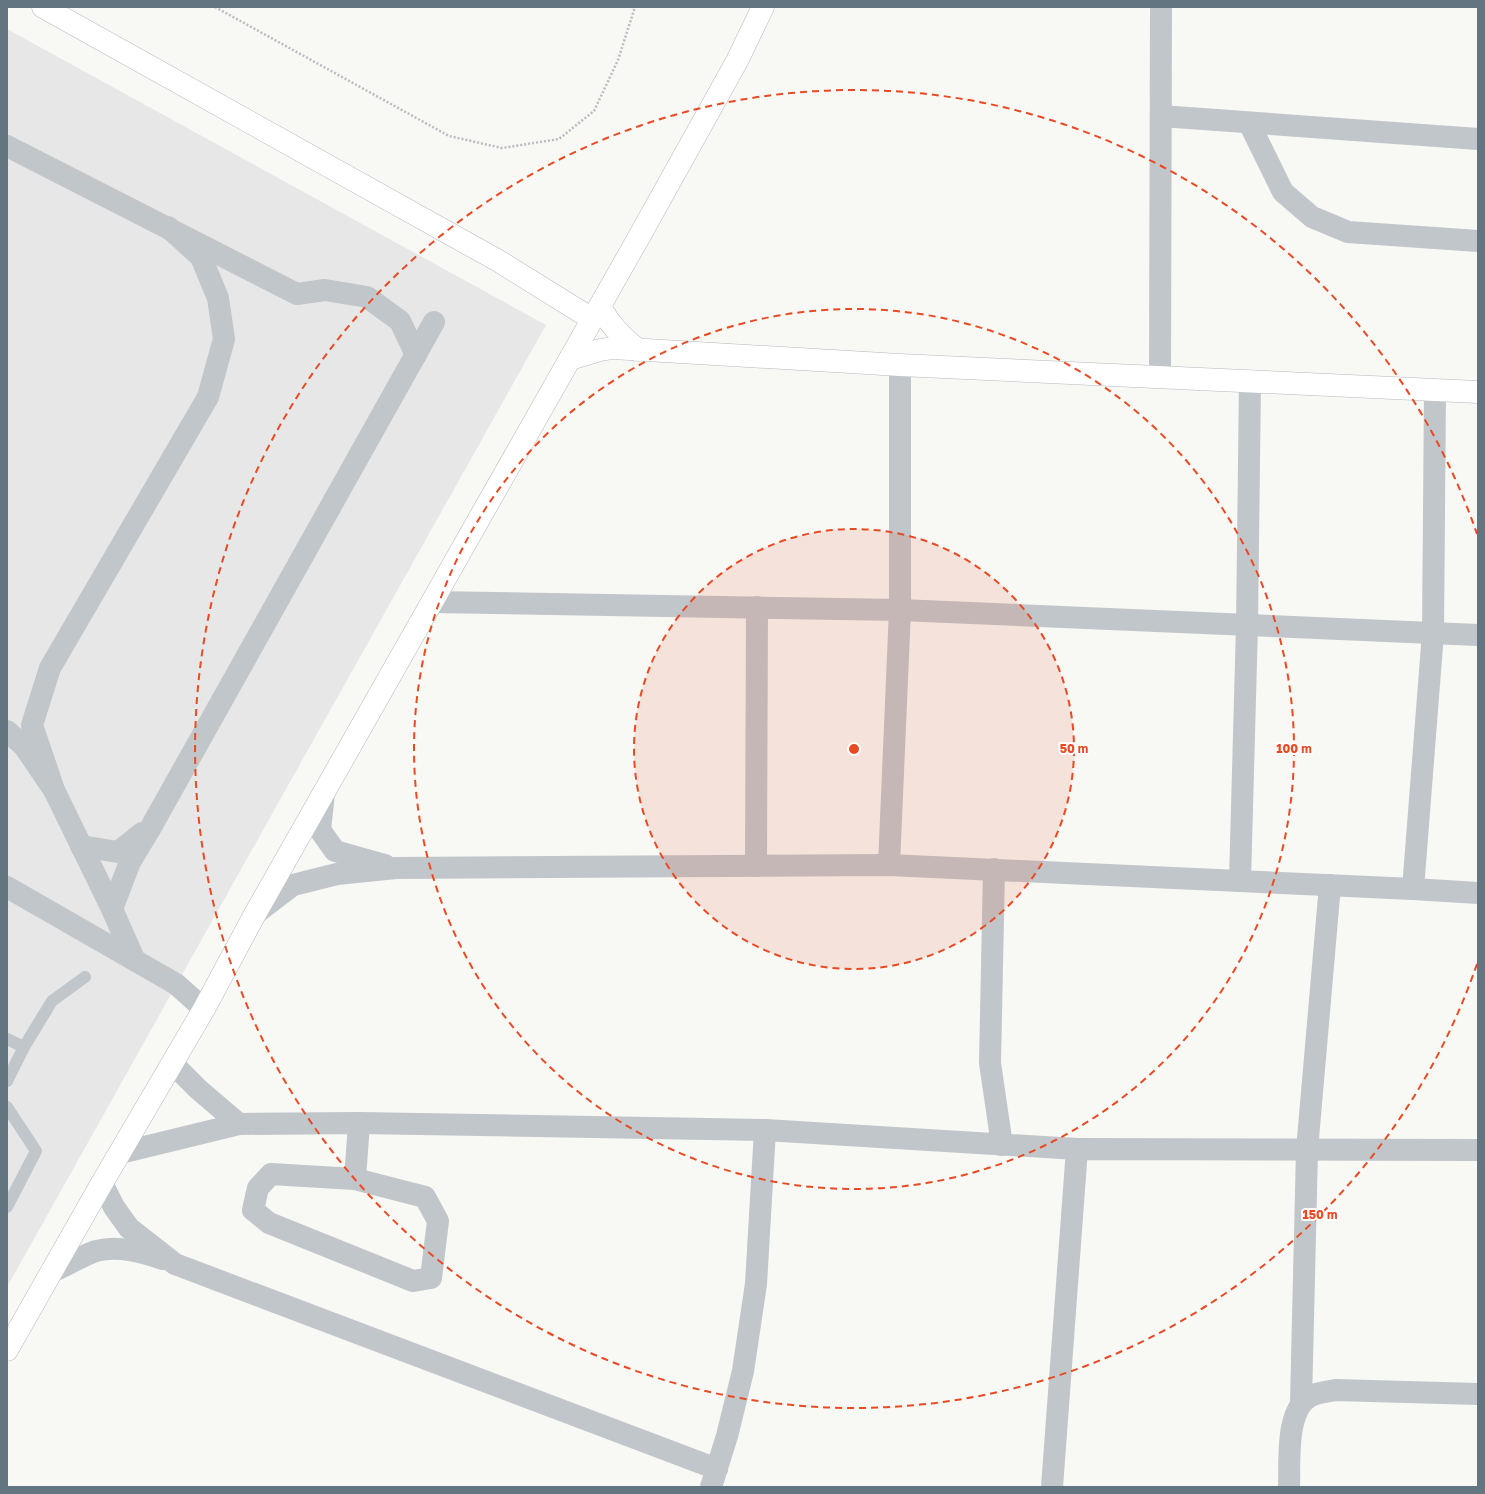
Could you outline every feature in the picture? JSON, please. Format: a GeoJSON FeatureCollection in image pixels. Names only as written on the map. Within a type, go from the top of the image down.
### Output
{"type":"FeatureCollection","features":[{"type":"Feature","properties":{"kind":"street"},"geometry":{"type":"LineString","coordinates":[[43,7],[497,260],[596,313],[638,350]]}},
{"type":"Feature","properties":{"kind":"street"},"geometry":{"type":"LineString","coordinates":[[7,1350],[102,1183],[173,1064],[255,914],[596,313],[737,61],[763,7]]}},
{"type":"Feature","properties":{"kind":"street"},"geometry":{"type":"LineString","coordinates":[[1160,377],[1161,7]]}},
{"type":"Feature","properties":{"kind":"street"},"geometry":{"type":"LineString","coordinates":[[1161,116],[1478,139]]}},
{"type":"Feature","properties":{"kind":"street"},"geometry":{"type":"LineString","coordinates":[[1249,123],[1283,192],[1312,217],[1348,232],[1478,241]]}},
{"type":"Feature","properties":{"kind":"street"},"geometry":{"type":"LineString","coordinates":[[7,146],[297,294],[325,290],[366,298],[400,321],[416,355]]}},
{"type":"Feature","properties":{"kind":"street"},"geometry":{"type":"LineString","coordinates":[[134,960],[112,909],[54,790],[32,725],[50,668],[208,396],[224,339],[218,298],[201,257],[168,227]]}},
{"type":"Feature","properties":{"kind":"street"},"geometry":{"type":"LineString","coordinates":[[91,935],[104,928],[130,862],[434,322]]}},
{"type":"Feature","properties":{"kind":"street"},"geometry":{"type":"LineString","coordinates":[[570,359],[600,350],[613,348],[900,365],[1478,392]]}},
{"type":"Feature","properties":{"kind":"street"},"geometry":{"type":"LineString","coordinates":[[889,865],[900,610],[900,365]]}},
{"type":"Feature","properties":{"kind":"street"},"geometry":{"type":"LineString","coordinates":[[1240,881],[1247,625],[1250,381]]}},
{"type":"Feature","properties":{"kind":"street"},"geometry":{"type":"LineString","coordinates":[[1413,889],[1433,633],[1435,390]]}},
{"type":"Feature","properties":{"kind":"street"},"geometry":{"type":"LineString","coordinates":[[432,602],[900,610],[1478,635]]}},
{"type":"Feature","properties":{"kind":"street"},"geometry":{"type":"LineString","coordinates":[[756,866],[757,608]]}},
{"type":"Feature","properties":{"kind":"street"},"geometry":{"type":"LineString","coordinates":[[7,731],[24,746],[54,790]]}},
{"type":"Feature","properties":{"kind":"street"},"geometry":{"type":"LineString","coordinates":[[324,793],[320,830],[335,850],[396,868]]}},
{"type":"Feature","properties":{"kind":"street"},"geometry":{"type":"LineString","coordinates":[[81,846],[118,852],[151,827]]}},
{"type":"Feature","properties":{"kind":"street"},"geometry":{"type":"LineString","coordinates":[[255,914],[293,885],[337,874],[396,868],[889,865],[1478,893]]}},
{"type":"Feature","properties":{"kind":"street"},"geometry":{"type":"LineString","coordinates":[[994,869],[990,1063],[1002,1145]]}},
{"type":"Feature","properties":{"kind":"street"},"geometry":{"type":"LineString","coordinates":[[1289,1487],[1291,1435],[1295,1415],[1301,1403],[1307,1150],[1330,885]]}},
{"type":"Feature","properties":{"kind":"street"},"geometry":{"type":"LineString","coordinates":[[7,887],[176,984],[204,1009]]}},
{"type":"Feature","properties":{"kind":"street"},"geometry":{"type":"LineString","coordinates":[[173,1064],[198,1089],[239,1124]]}},
{"type":"Feature","properties":{"kind":"street"},"geometry":{"type":"LineString","coordinates":[[120,1153],[239,1124],[359,1123],[765,1130],[1077,1149],[1478,1150]]}},
{"type":"Feature","properties":{"kind":"street"},"geometry":{"type":"LineString","coordinates":[[355,1179],[359,1123]]}},
{"type":"Feature","properties":{"kind":"street"},"geometry":{"type":"LineString","coordinates":[[51,1272],[96,1251],[117,1248],[146,1254],[175,1264],[714,1478],[727,1436],[743,1371],[755,1291],[765,1130]]}},
{"type":"Feature","properties":{"kind":"street"},"geometry":{"type":"LineString","coordinates":[[1052,1487],[1077,1149]]}},
{"type":"Feature","properties":{"kind":"street"},"geometry":{"type":"LineString","coordinates":[[271,1174],[355,1179],[425,1197],[438,1221],[431,1278],[412,1281],[269,1223],[253,1210],[258,1188],[271,1174]]}},
{"type":"Feature","properties":{"kind":"street"},"geometry":{"type":"LineString","coordinates":[[102,1183],[114,1208],[129,1228],[175,1264]]}},
{"type":"Feature","properties":{"kind":"street"},"geometry":{"type":"LineString","coordinates":[[1301,1403],[1312,1395],[1335,1390],[1478,1394]]}},
{"type":"Feature","properties":{"kind":"lane"},"geometry":{"type":"LineString","coordinates":[[7,1081],[24,1046],[52,1001],[85,977]]}},
{"type":"Feature","properties":{"kind":"lane"},"geometry":{"type":"LineString","coordinates":[[7,1039],[24,1046]]}},
{"type":"Feature","properties":{"kind":"lane"},"geometry":{"type":"LineString","coordinates":[[7,1107],[36,1151],[7,1207]]}},
{"type":"Feature","properties":{"kind":"path"},"geometry":{"type":"LineString","coordinates":[[215,7],[449,136],[502,148],[559,139],[594,111],[618,60],[635,7]]}},
{"type":"Feature","properties":{"kind":"shaded area"},"geometry":{"type":"Polygon","coordinates":[[[7,29],[546,325],[7,1287],[7,29]]]}}]}
